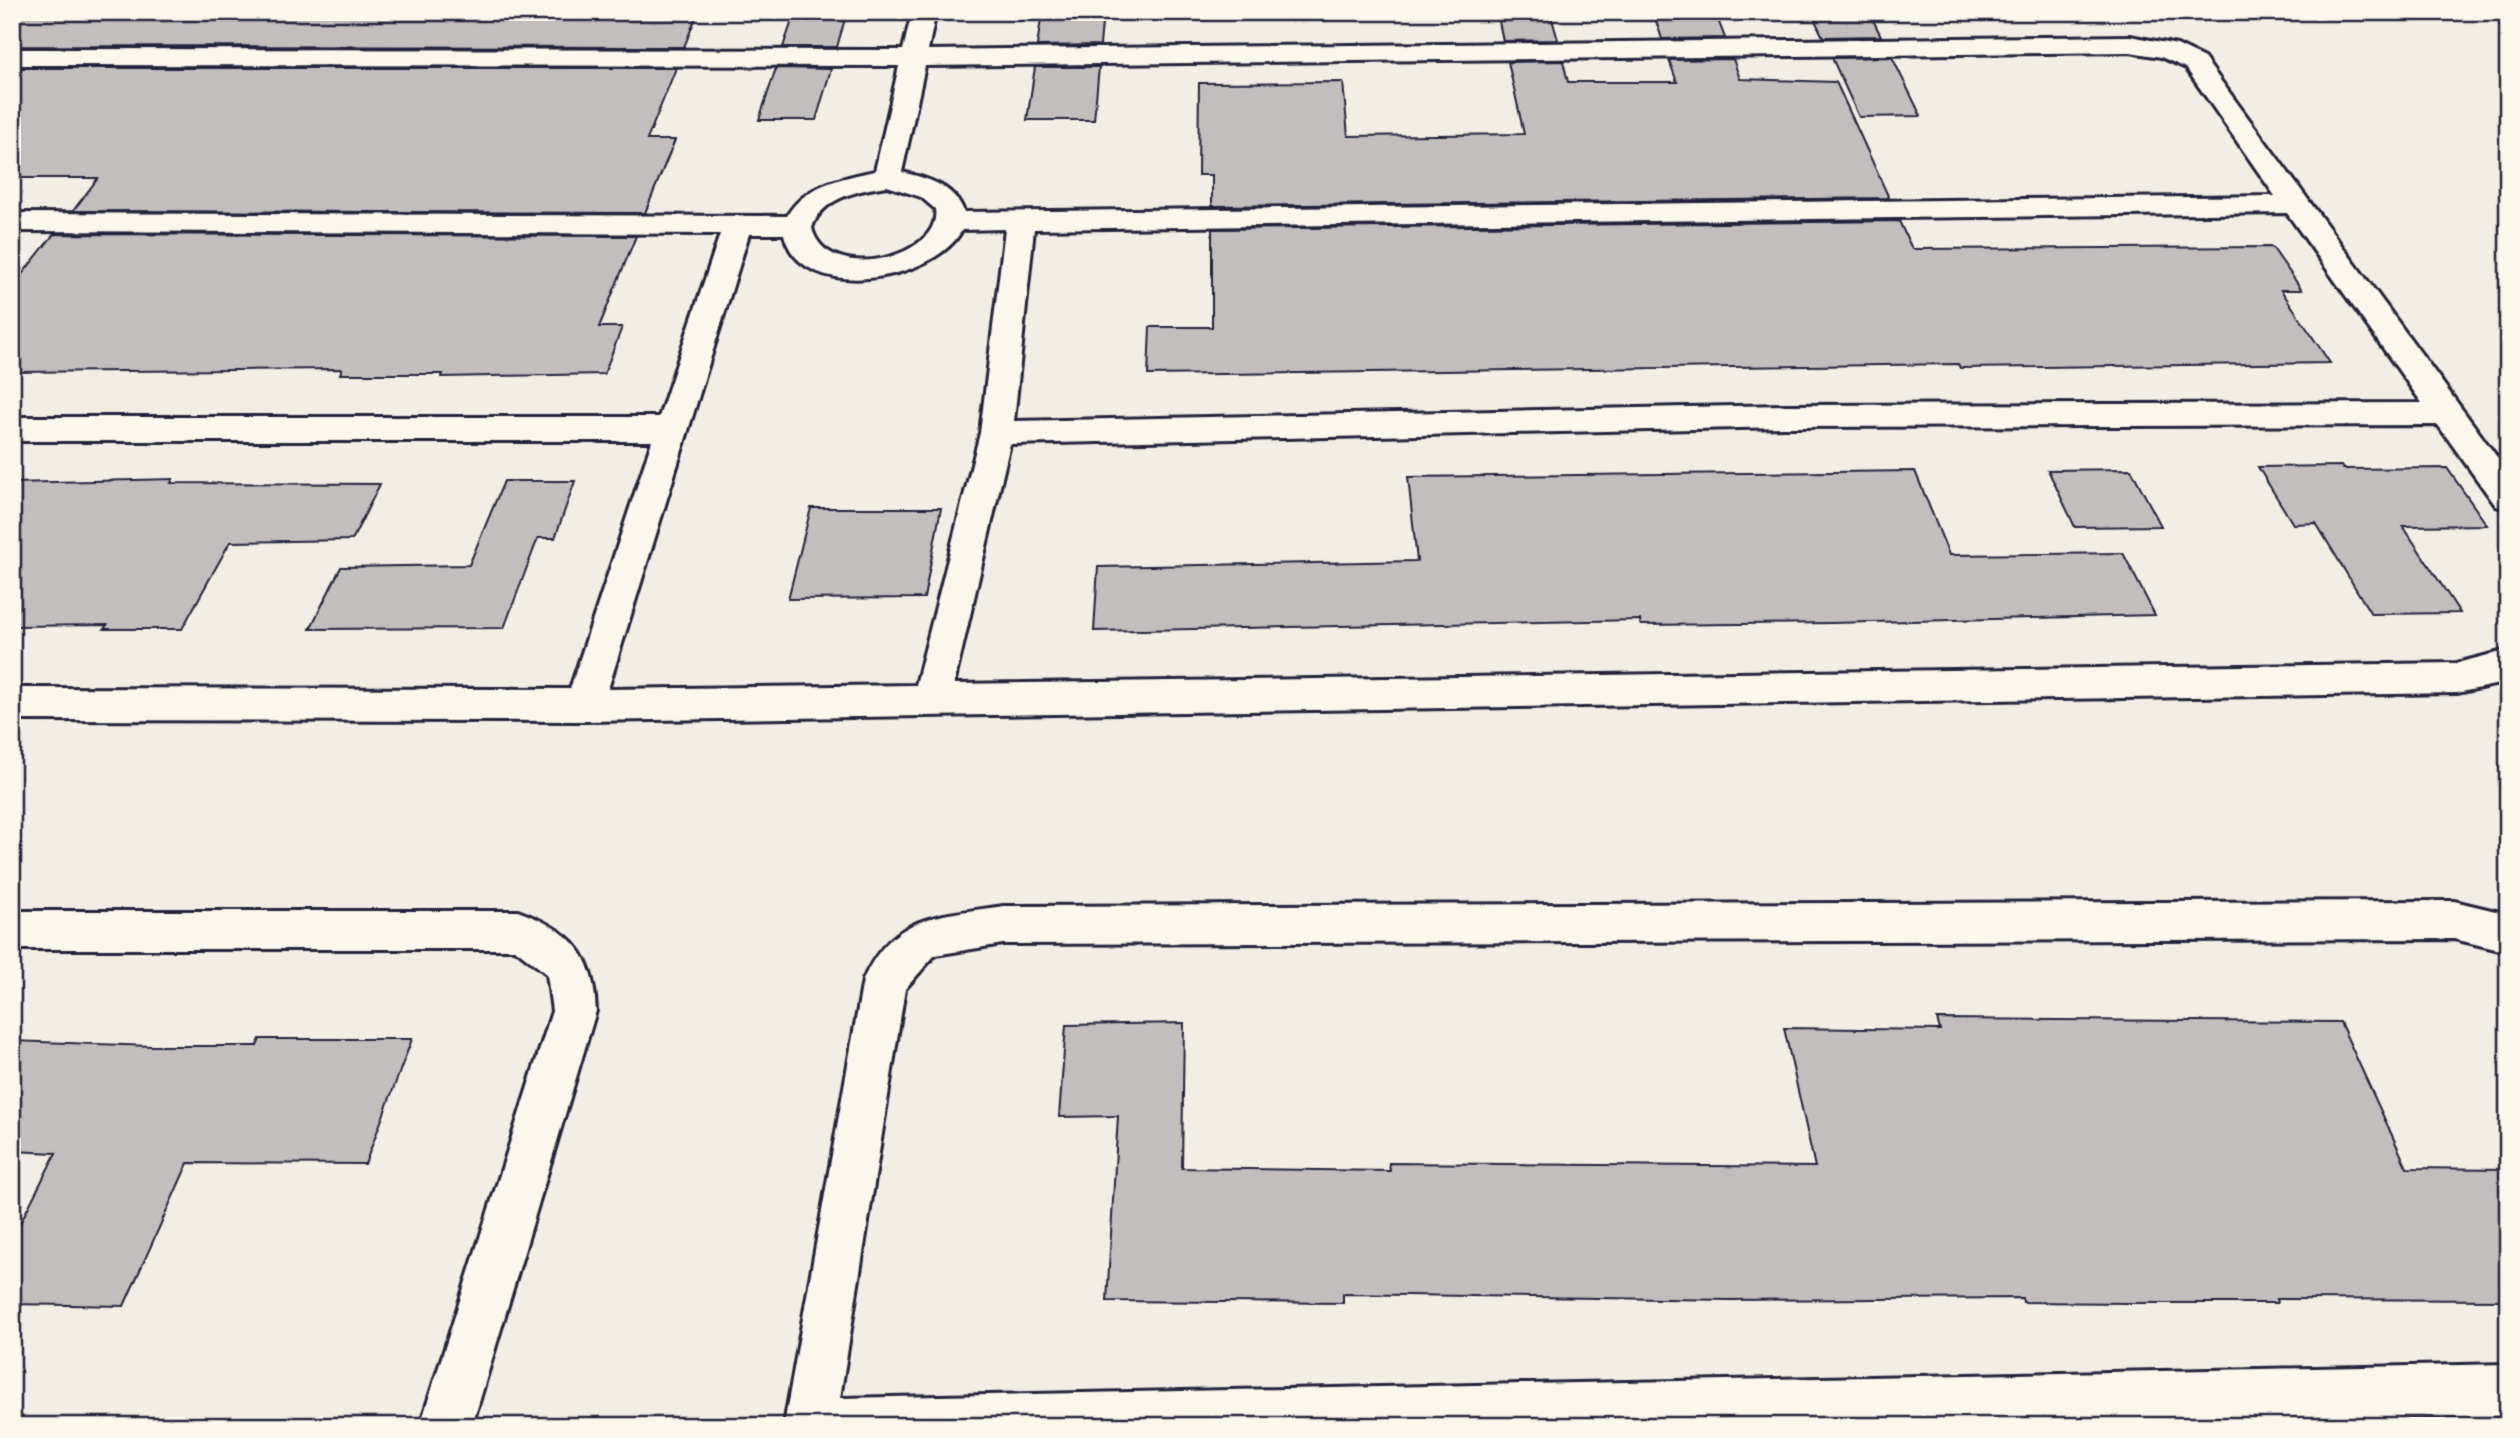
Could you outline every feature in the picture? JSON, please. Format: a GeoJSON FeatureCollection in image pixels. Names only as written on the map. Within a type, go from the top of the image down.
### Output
{"type":"FeatureCollection","features":[{"type":"Feature","properties":{"kind":"street"},"geometry":{"type":"LineString","coordinates":[[887,178],[924,12]]}},
{"type":"Feature","properties":{"kind":"street"},"geometry":{"type":"LineString","coordinates":[[12,57],[913,58],[2130,44],[2168,50],[2195,63],[2508,497]]}},
{"type":"Feature","properties":{"kind":"street"},"geometry":{"type":"LineString","coordinates":[[887,178],[913,181],[935,190],[948,204],[950,221],[942,239],[923,255],[896,265],[865,270],[836,267],[813,257],[801,242],[799,225],[807,209],[821,197],[852,183],[887,178]]}},
{"type":"Feature","properties":{"kind":"street"},"geometry":{"type":"LineString","coordinates":[[950,221],[2295,204]]}},
{"type":"Feature","properties":{"kind":"street"},"geometry":{"type":"LineString","coordinates":[[12,222],[799,225]]}},
{"type":"Feature","properties":{"kind":"street"},"geometry":{"type":"LineString","coordinates":[[931,700],[996,433],[1020,222]]}},
{"type":"Feature","properties":{"kind":"street"},"geometry":{"type":"LineString","coordinates":[[584,705],[737,225]]}},
{"type":"Feature","properties":{"kind":"street"},"geometry":{"type":"LineString","coordinates":[[996,433],[1784,416],[2448,414]]}},
{"type":"Feature","properties":{"kind":"street"},"geometry":{"type":"LineString","coordinates":[[12,429],[671,429]]}},
{"type":"Feature","properties":{"kind":"street"},"geometry":{"type":"LineString","coordinates":[[12,704],[584,705],[2443,678],[2492,672],[2508,665]]}},
{"type":"Feature","properties":{"kind":"street"},"geometry":{"type":"LineString","coordinates":[[2508,933],[2454,920],[1003,925],[923,938],[885,980],[810,1426],[2508,1390]]}},
{"type":"Feature","properties":{"kind":"street"},"geometry":{"type":"LineString","coordinates":[[12,930],[518,930],[546,942],[564,962],[574,982],[574,1011],[446,1426]]}},
{"type":"Feature","properties":{"kind":"building"},"geometry":{"type":"Polygon","coordinates":[[[12,12],[698,12],[684,47],[12,46],[12,12]]]}},
{"type":"Feature","properties":{"kind":"building"},"geometry":{"type":"Polygon","coordinates":[[[795,12],[847,12],[837,47],[783,47],[795,12]]]}},
{"type":"Feature","properties":{"kind":"building"},"geometry":{"type":"Polygon","coordinates":[[[1042,12],[1103,12],[1100,45],[1037,46],[1042,12]]]}},
{"type":"Feature","properties":{"kind":"building"},"geometry":{"type":"Polygon","coordinates":[[[1497,12],[1550,12],[1558,40],[1503,41],[1497,12]]]}},
{"type":"Feature","properties":{"kind":"building"},"geometry":{"type":"Polygon","coordinates":[[[1653,12],[1715,12],[1725,38],[1662,39],[1653,12]]]}},
{"type":"Feature","properties":{"kind":"building"},"geometry":{"type":"Polygon","coordinates":[[[1811,12],[1869,12],[1881,36],[1823,37],[1811,12]]]}},
{"type":"Feature","properties":{"kind":"building"},"geometry":{"type":"Polygon","coordinates":[[[1892,57],[1921,116],[1859,117],[1832,58],[1892,57]]]}},
{"type":"Feature","properties":{"kind":"building"},"geometry":{"type":"Polygon","coordinates":[[[1733,59],[1740,79],[1836,82],[1889,198],[1212,206],[1212,175],[1198,175],[1199,83],[1343,82],[1348,136],[1524,134],[1508,62],[1563,61],[1568,82],[1677,82],[1669,60],[1733,59]]]}},
{"type":"Feature","properties":{"kind":"building"},"geometry":{"type":"Polygon","coordinates":[[[1035,67],[1099,67],[1094,120],[1027,120],[1035,67]]]}},
{"type":"Feature","properties":{"kind":"building"},"geometry":{"type":"Polygon","coordinates":[[[12,68],[676,68],[647,140],[675,140],[645,213],[73,211],[98,178],[12,178],[12,68]]]}},
{"type":"Feature","properties":{"kind":"building"},"geometry":{"type":"Polygon","coordinates":[[[776,68],[831,69],[816,120],[759,120],[776,68]]]}},
{"type":"Feature","properties":{"kind":"building"},"geometry":{"type":"Polygon","coordinates":[[[1899,221],[1912,249],[2272,247],[2302,290],[2281,290],[2330,363],[1960,368],[1958,364],[1148,375],[1150,327],[1212,327],[1212,229],[1899,221]]]}},
{"type":"Feature","properties":{"kind":"building"},"geometry":{"type":"Polygon","coordinates":[[[54,234],[636,236],[599,327],[622,327],[604,374],[442,377],[443,374],[340,374],[342,369],[12,372],[12,287],[54,234]]]}},
{"type":"Feature","properties":{"kind":"building"},"geometry":{"type":"Polygon","coordinates":[[[2341,466],[2343,469],[2447,468],[2487,525],[2403,526],[2460,613],[2371,614],[2316,523],[2293,524],[2258,467],[2341,466]]]}},
{"type":"Feature","properties":{"kind":"building"},"geometry":{"type":"Polygon","coordinates":[[[2131,469],[2161,526],[2075,527],[2048,470],[2131,469]]]}},
{"type":"Feature","properties":{"kind":"building"},"geometry":{"type":"Polygon","coordinates":[[[1915,471],[1949,555],[2123,553],[2155,615],[1832,623],[1641,625],[1640,620],[1094,631],[1098,567],[1417,561],[1408,477],[1915,471]]]}},
{"type":"Feature","properties":{"kind":"building"},"geometry":{"type":"Polygon","coordinates":[[[173,479],[171,483],[380,484],[352,540],[230,542],[182,629],[104,629],[107,625],[12,626],[12,483],[173,479]]]}},
{"type":"Feature","properties":{"kind":"building"},"geometry":{"type":"Polygon","coordinates":[[[504,481],[575,481],[555,538],[538,538],[504,628],[310,629],[341,567],[469,565],[504,481]]]}},
{"type":"Feature","properties":{"kind":"building"},"geometry":{"type":"Polygon","coordinates":[[[811,508],[941,508],[924,598],[788,599],[811,508]]]}},
{"type":"Feature","properties":{"kind":"building"},"geometry":{"type":"Polygon","coordinates":[[[1937,1019],[2340,1022],[2407,1168],[2508,1169],[2508,1300],[2276,1299],[2277,1303],[2127,1303],[2023,1302],[2022,1298],[1731,1300],[1343,1294],[1343,1303],[1107,1301],[1118,1116],[1059,1117],[1066,1025],[1184,1023],[1182,1168],[1390,1171],[1389,1163],[1815,1167],[1784,1028],[1940,1030],[1937,1019]]]}},
{"type":"Feature","properties":{"kind":"building"},"geometry":{"type":"Polygon","coordinates":[[[260,1039],[412,1039],[365,1164],[188,1163],[124,1306],[12,1304],[12,1239],[56,1153],[12,1151],[12,1041],[152,1046],[257,1046],[260,1039]]]}}]}
